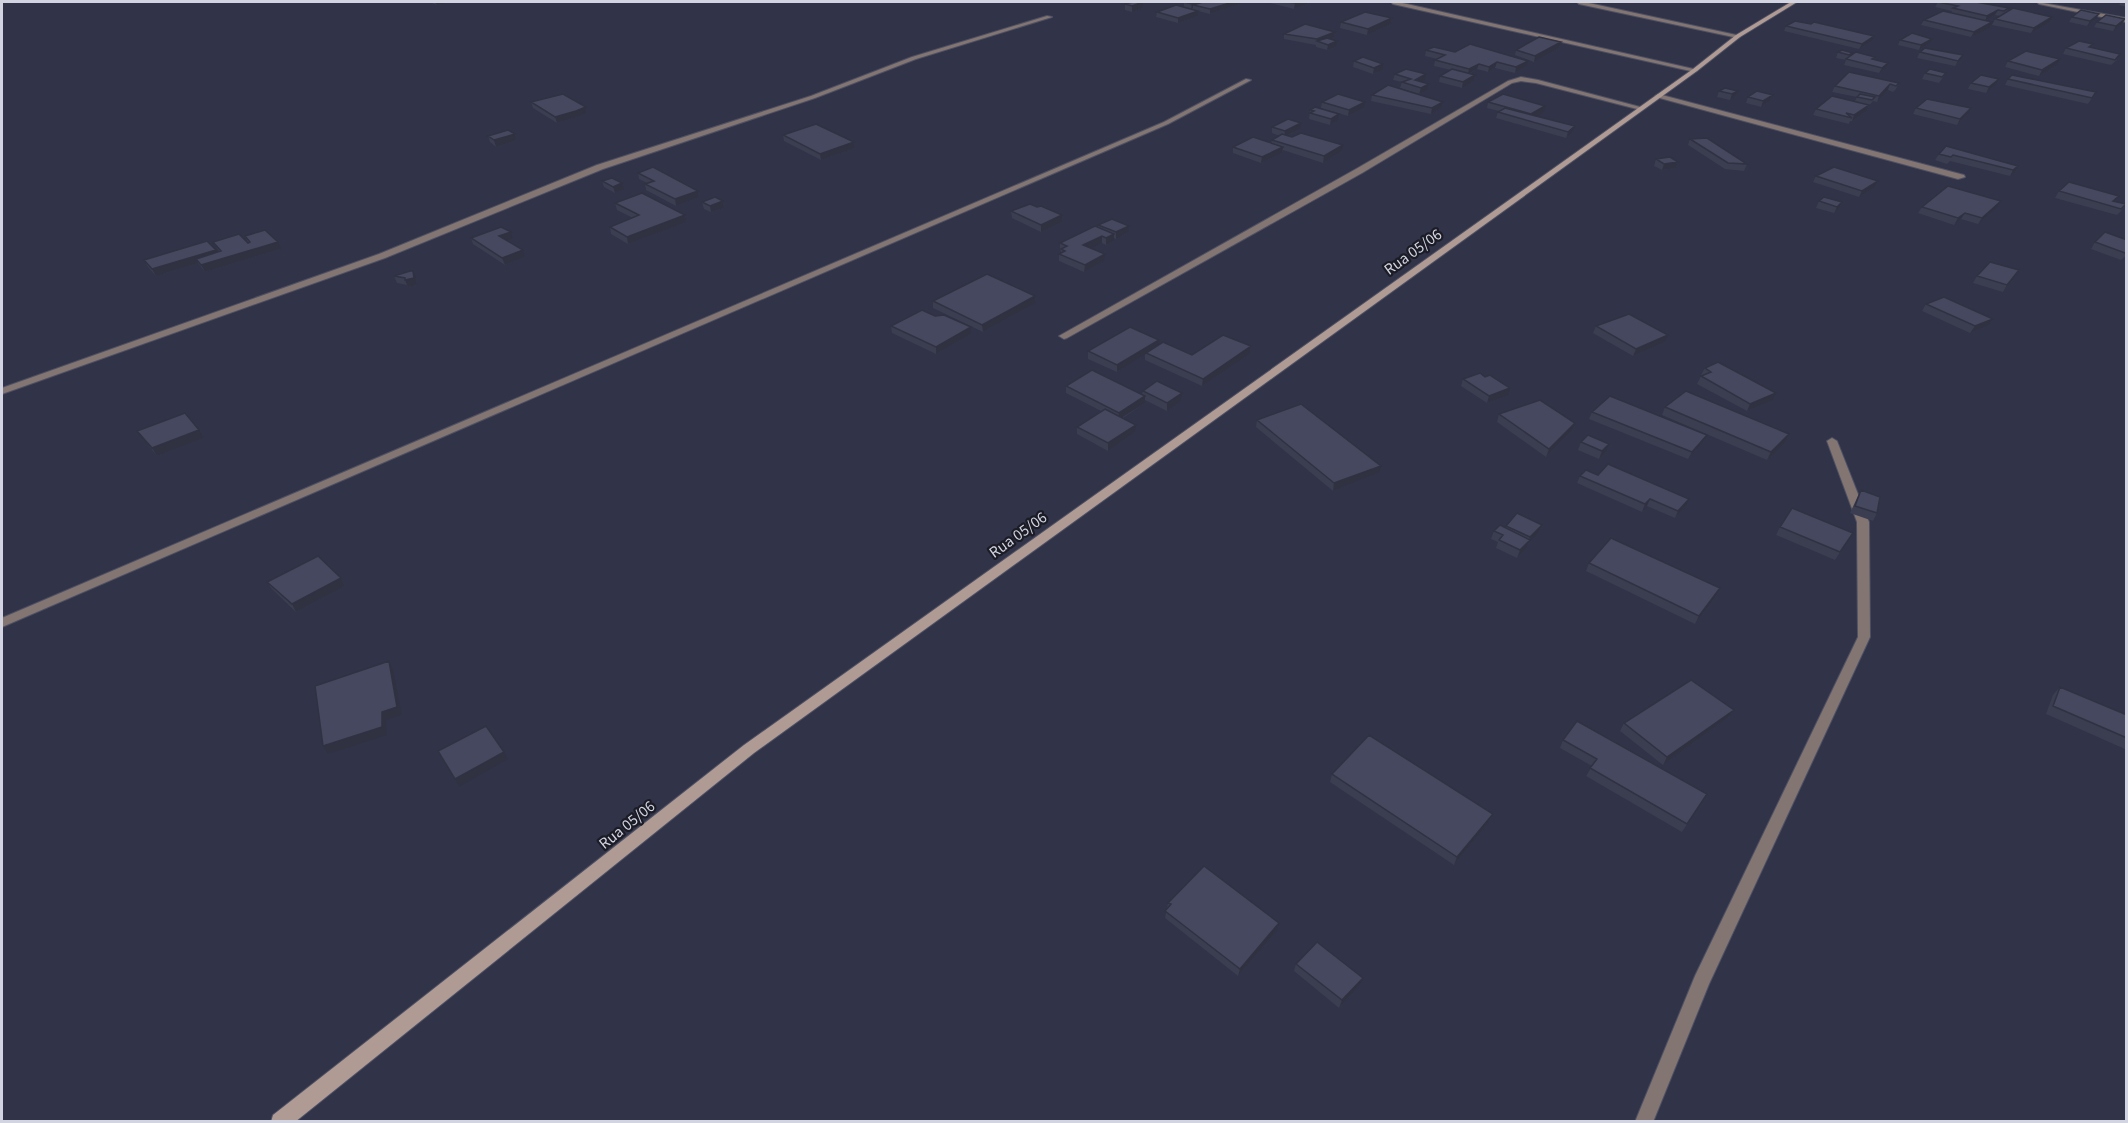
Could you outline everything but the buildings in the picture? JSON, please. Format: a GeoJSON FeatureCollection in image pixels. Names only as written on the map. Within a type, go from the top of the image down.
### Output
{"type":"FeatureCollection","features":[{"type":"Feature","properties":{"kind":"street"},"geometry":{"type":"LineString","coordinates":[[1393,2],[1695,70]]}},
{"type":"Feature","properties":{"kind":"street"},"geometry":{"type":"LineString","coordinates":[[1579,2],[1738,36]]}},
{"type":"Feature","properties":{"kind":"street","name":"Rua 05/06"},"geometry":{"type":"LineString","coordinates":[[280,1122],[748,749],[1695,70],[1738,36],[1794,2]]}},
{"type":"Feature","properties":{"kind":"street"},"geometry":{"type":"LineString","coordinates":[[2038,2],[2127,20]]}},
{"type":"Feature","properties":{"kind":"street"},"geometry":{"type":"LineString","coordinates":[[2,392],[382,256],[600,167],[813,97],[914,58],[1049,17]]}},
{"type":"Feature","properties":{"kind":"street"},"geometry":{"type":"LineString","coordinates":[[1064,336],[1359,171],[1510,82],[1521,79],[1536,81],[1641,108]]}},
{"type":"Feature","properties":{"kind":"street"},"geometry":{"type":"LineString","coordinates":[[2,623],[1166,123],[1248,80]]}},
{"type":"Feature","properties":{"kind":"street"},"geometry":{"type":"LineString","coordinates":[[1658,96],[1961,177]]}},
{"type":"Feature","properties":{"kind":"street"},"geometry":{"type":"LineString","coordinates":[[1644,1122],[1701,982],[1864,637],[1863,522],[1832,441]]}}]}
